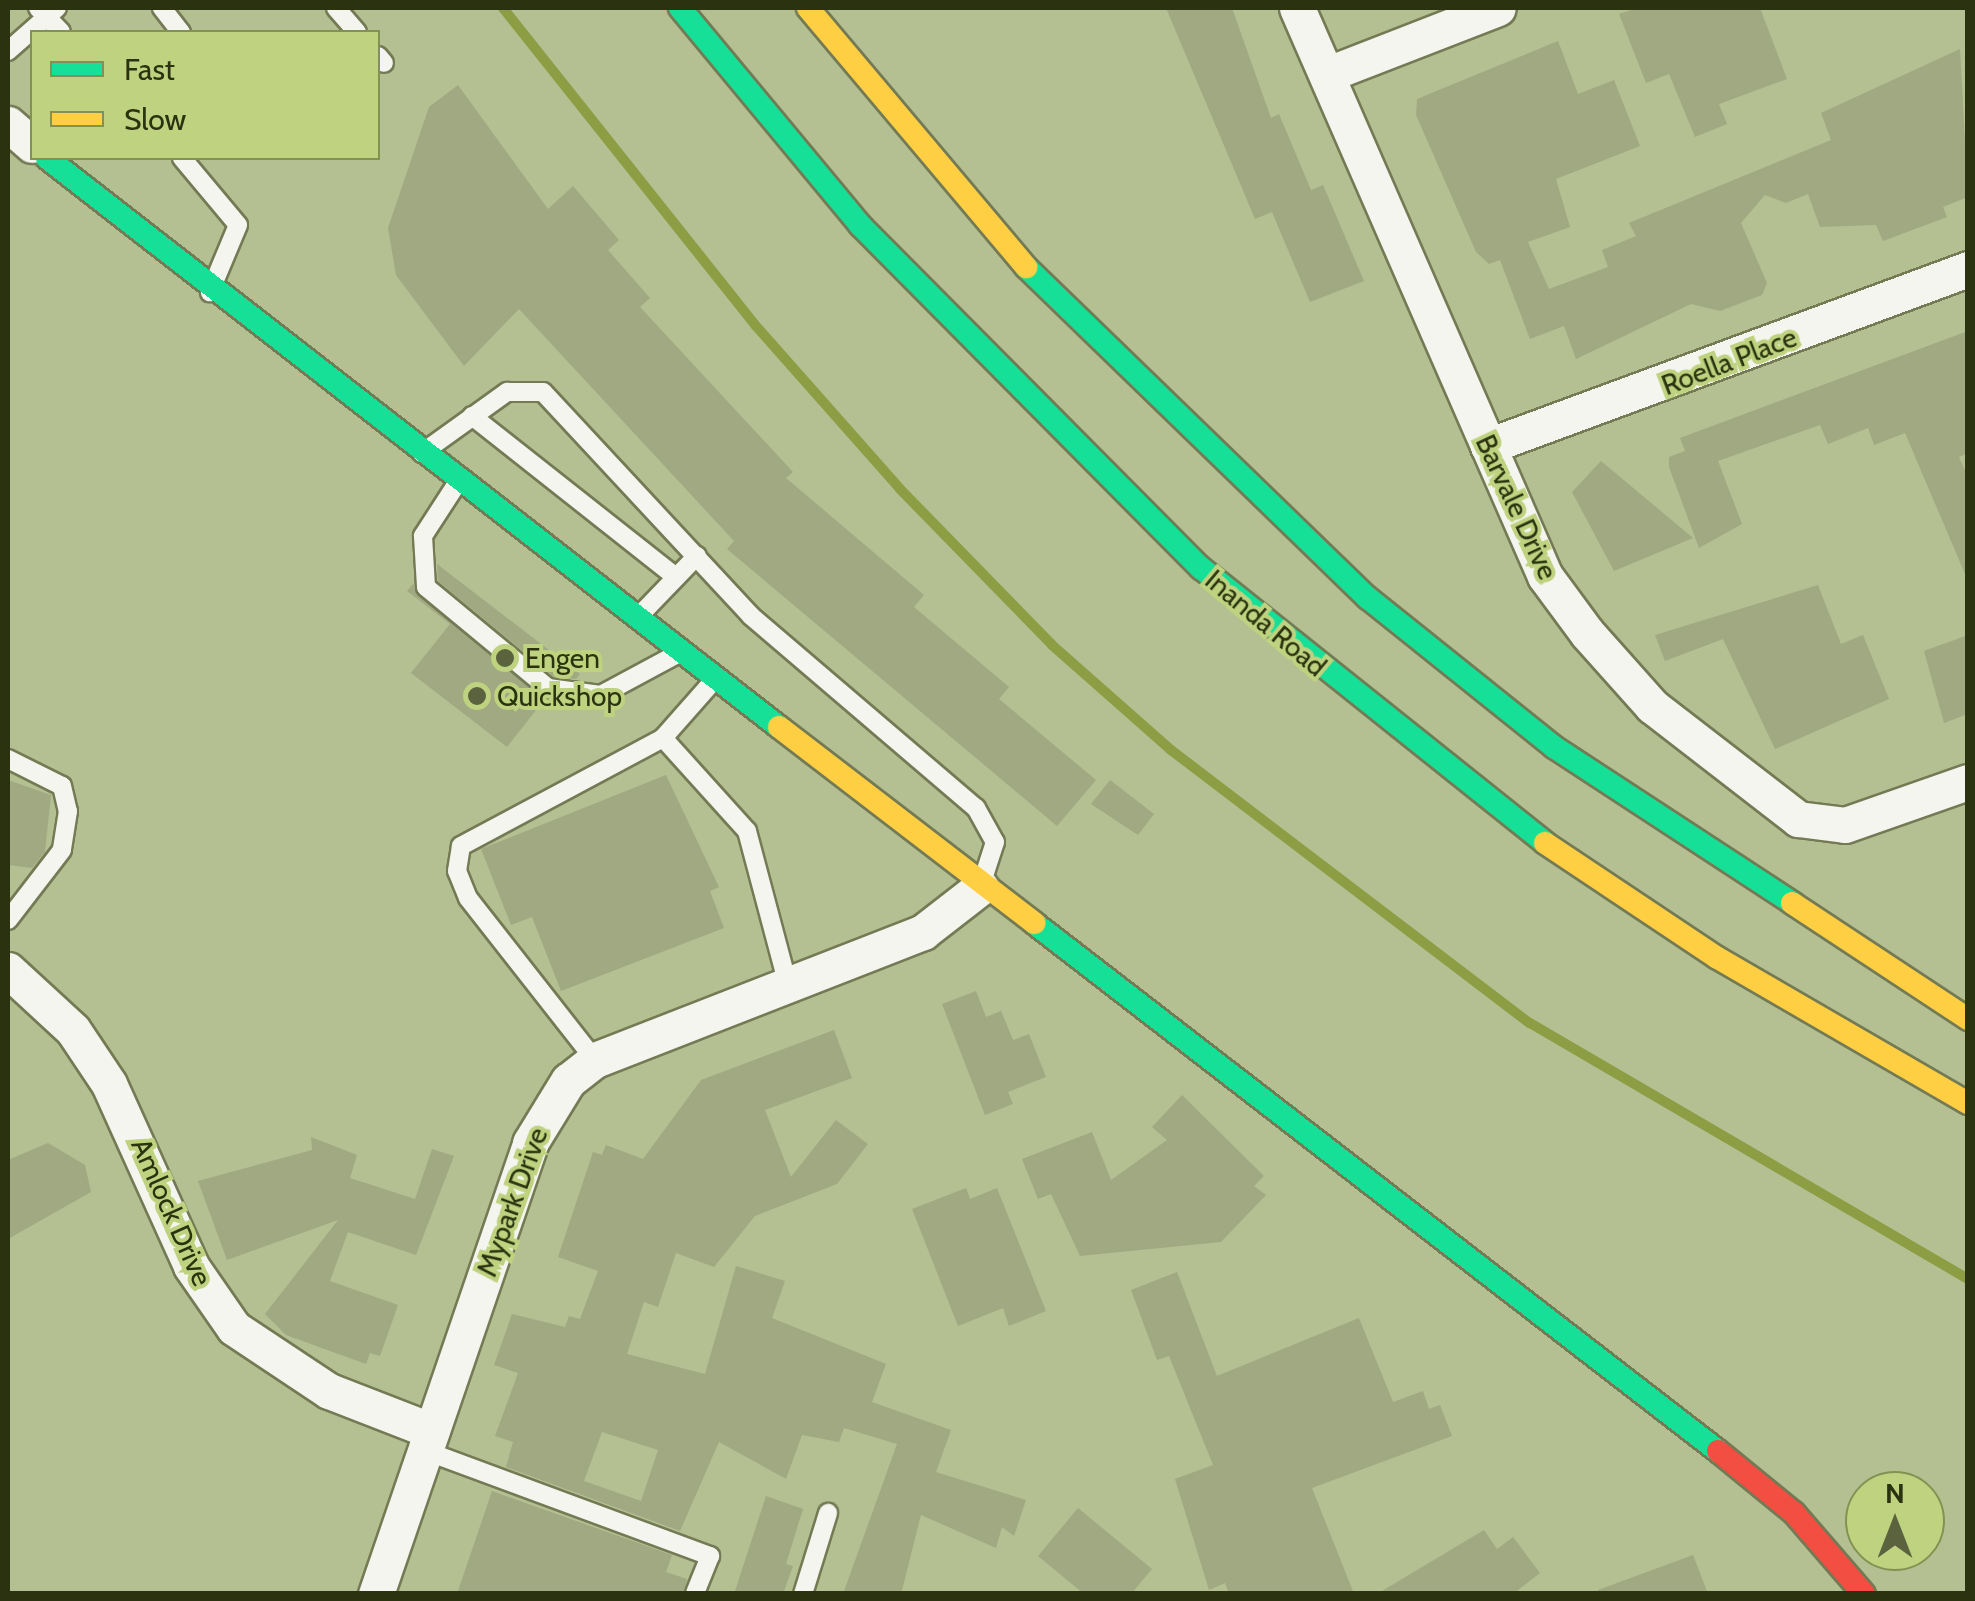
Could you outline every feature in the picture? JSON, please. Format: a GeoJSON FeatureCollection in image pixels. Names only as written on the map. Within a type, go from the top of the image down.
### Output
{"type":"FeatureCollection","features":[{"type":"Feature","properties":{"kind":"main road","name":"Inanda Road"},"geometry":{"type":"LineString","coordinates":[[680,8],[860,226],[1201,568],[1519,826],[1716,957],[1968,1103]]}},
{"type":"Feature","properties":{"kind":"main road"},"geometry":{"type":"LineString","coordinates":[[808,8],[1052,298],[1368,598],[1554,746],[1968,1019]]}},
{"type":"Feature","properties":{"kind":"main road"},"geometry":{"type":"LineString","coordinates":[[49,160],[210,292],[1640,1387],[1794,1513],[1864,1594]]}},
{"type":"Feature","properties":{"kind":"street","name":"Barvale Drive"},"geometry":{"type":"LineString","coordinates":[[1298,8],[1545,576],[1587,633],[1652,706],[1762,797],[1830,827],[1968,782]]}},
{"type":"Feature","properties":{"kind":"street"},"geometry":{"type":"LineString","coordinates":[[1328,74],[1498,8]]}},
{"type":"Feature","properties":{"kind":"street"},"geometry":{"type":"LineString","coordinates":[[8,124],[30,143]]}},
{"type":"Feature","properties":{"kind":"street","name":"Roella Place"},"geometry":{"type":"LineString","coordinates":[[1488,446],[1968,269]]}},
{"type":"Feature","properties":{"kind":"street","name":"Mypark Drive"},"geometry":{"type":"LineString","coordinates":[[376,1594],[530,1143],[568,1081],[595,1060],[924,932],[981,886]]}},
{"type":"Feature","properties":{"kind":"street","name":"Amlock Drive"},"geometry":{"type":"LineString","coordinates":[[8,970],[73,1030],[110,1084],[191,1266],[234,1328],[328,1391],[429,1441]]}},
{"type":"Feature","properties":{"kind":"lane"},"geometry":{"type":"LineString","coordinates":[[162,8],[179,30]]}},
{"type":"Feature","properties":{"kind":"lane"},"geometry":{"type":"LineString","coordinates":[[336,8],[356,30]]}},
{"type":"Feature","properties":{"kind":"lane"},"geometry":{"type":"LineString","coordinates":[[8,51],[47,11]]}},
{"type":"Feature","properties":{"kind":"lane"},"geometry":{"type":"LineString","coordinates":[[184,160],[238,226],[210,292]]}},
{"type":"Feature","properties":{"kind":"lane"},"geometry":{"type":"LineString","coordinates":[[422,453],[507,392],[543,392],[751,616],[988,822],[994,842],[981,886]]}},
{"type":"Feature","properties":{"kind":"lane"},"geometry":{"type":"LineString","coordinates":[[472,416],[676,578]]}},
{"type":"Feature","properties":{"kind":"lane"},"geometry":{"type":"LineString","coordinates":[[459,481],[423,536],[426,588],[548,688],[602,695],[681,650]]}},
{"type":"Feature","properties":{"kind":"lane"},"geometry":{"type":"LineString","coordinates":[[638,618],[697,556]]}},
{"type":"Feature","properties":{"kind":"lane"},"geometry":{"type":"LineString","coordinates":[[595,1060],[468,898],[458,858],[468,837],[663,738],[716,677]]}},
{"type":"Feature","properties":{"kind":"lane"},"geometry":{"type":"LineString","coordinates":[[663,738],[746,832],[788,984]]}},
{"type":"Feature","properties":{"kind":"lane"},"geometry":{"type":"LineString","coordinates":[[8,759],[62,786],[68,810],[62,850],[8,920]]}},
{"type":"Feature","properties":{"kind":"lane"},"geometry":{"type":"LineString","coordinates":[[429,1441],[710,1556],[695,1593]]}},
{"type":"Feature","properties":{"kind":"lane"},"geometry":{"type":"LineString","coordinates":[[803,1594],[828,1514]]}},
{"type":"Feature","properties":{"kind":"building"},"geometry":{"type":"Polygon","coordinates":[[[1166,8],[1232,8],[1271,118],[1279,114],[1311,190],[1323,185],[1364,281],[1310,302],[1272,212],[1255,219],[1166,8]]]}},
{"type":"Feature","properties":{"kind":"building"},"geometry":{"type":"Polygon","coordinates":[[[1638,8],[1760,8],[1787,79],[1719,104],[1727,124],[1695,137],[1669,74],[1646,83],[1619,14],[1638,8]]]}},
{"type":"Feature","properties":{"kind":"building"},"geometry":{"type":"Polygon","coordinates":[[[1558,41],[1578,94],[1614,80],[1640,146],[1556,179],[1570,227],[1528,242],[1549,289],[1608,267],[1602,250],[1636,236],[1629,223],[1831,140],[1821,113],[1960,49],[1968,197],[1943,207],[1947,217],[1883,241],[1876,225],[1820,227],[1808,194],[1786,203],[1765,195],[1741,223],[1767,283],[1762,295],[1720,311],[1691,304],[1576,359],[1564,326],[1530,339],[1500,260],[1489,264],[1476,252],[1416,115],[1417,99],[1558,41]]]}},
{"type":"Feature","properties":{"kind":"building"},"geometry":{"type":"Polygon","coordinates":[[[458,85],[548,209],[573,186],[619,240],[608,250],[650,298],[640,307],[793,472],[786,478],[924,595],[914,607],[1009,687],[999,699],[1096,780],[1057,826],[727,549],[734,541],[519,309],[464,366],[396,275],[388,228],[429,107],[458,85]]]}},
{"type":"Feature","properties":{"kind":"building"},"geometry":{"type":"Polygon","coordinates":[[[1968,331],[1968,453],[1959,457],[1968,477],[1968,581],[1905,433],[1874,445],[1868,428],[1828,444],[1820,425],[1718,461],[1742,524],[1699,548],[1669,467],[1669,457],[1685,451],[1680,438],[1968,331]]]}},
{"type":"Feature","properties":{"kind":"building"},"geometry":{"type":"Polygon","coordinates":[[[1601,461],[1693,538],[1614,571],[1572,492],[1601,461]]]}},
{"type":"Feature","properties":{"kind":"building"},"geometry":{"type":"Polygon","coordinates":[[[437,564],[580,674],[576,679],[553,676],[438,581],[437,564]]]}},
{"type":"Feature","properties":{"kind":"building"},"geometry":{"type":"Polygon","coordinates":[[[413,584],[544,700],[507,747],[411,673],[450,624],[407,591],[413,584]]]}},
{"type":"Feature","properties":{"kind":"building"},"geometry":{"type":"Polygon","coordinates":[[[1818,585],[1841,644],[1863,635],[1889,699],[1775,749],[1723,639],[1665,661],[1655,635],[1818,585]]]}},
{"type":"Feature","properties":{"kind":"building"},"geometry":{"type":"Polygon","coordinates":[[[1968,635],[1968,714],[1944,723],[1924,651],[1968,635]]]}},
{"type":"Feature","properties":{"kind":"building"},"geometry":{"type":"Polygon","coordinates":[[[666,775],[719,887],[710,891],[724,928],[561,991],[532,917],[511,925],[481,849],[666,775]]]}},
{"type":"Feature","properties":{"kind":"building"},"geometry":{"type":"Polygon","coordinates":[[[8,780],[51,795],[45,852],[32,868],[8,865],[8,780]]]}},
{"type":"Feature","properties":{"kind":"building"},"geometry":{"type":"Polygon","coordinates":[[[1110,780],[1154,814],[1138,835],[1091,804],[1110,780]]]}},
{"type":"Feature","properties":{"kind":"building"},"geometry":{"type":"Polygon","coordinates":[[[976,991],[986,1017],[1001,1011],[1013,1040],[1029,1034],[1046,1077],[1008,1092],[1013,1104],[985,1115],[942,1004],[976,991]]]}},
{"type":"Feature","properties":{"kind":"building"},"geometry":{"type":"Polygon","coordinates":[[[834,1030],[852,1078],[765,1110],[791,1177],[836,1120],[868,1144],[837,1184],[755,1216],[714,1267],[676,1253],[658,1307],[644,1302],[627,1354],[705,1374],[736,1266],[785,1281],[772,1318],[886,1364],[872,1402],[951,1430],[936,1472],[1026,1500],[1014,1536],[1002,1527],[996,1548],[921,1515],[901,1594],[843,1594],[897,1444],[844,1428],[839,1442],[802,1435],[786,1479],[719,1442],[680,1531],[506,1467],[513,1442],[495,1436],[518,1373],[494,1365],[512,1314],[565,1327],[569,1316],[580,1319],[598,1271],[558,1257],[593,1152],[602,1155],[606,1145],[643,1159],[701,1080],[834,1030]],[[602,1432],[584,1481],[641,1501],[658,1450],[602,1432]]]}},
{"type":"Feature","properties":{"kind":"building"},"geometry":{"type":"Polygon","coordinates":[[[1182,1095],[1264,1176],[1254,1186],[1266,1195],[1221,1242],[1080,1256],[1051,1194],[1038,1199],[1022,1159],[1092,1132],[1111,1180],[1167,1140],[1152,1127],[1182,1095]]]}},
{"type":"Feature","properties":{"kind":"building"},"geometry":{"type":"Polygon","coordinates":[[[311,1137],[357,1155],[350,1178],[415,1199],[432,1149],[454,1156],[416,1255],[348,1232],[330,1281],[398,1305],[380,1356],[370,1353],[366,1364],[286,1335],[265,1314],[338,1220],[227,1260],[198,1181],[312,1150],[311,1137]]]}},
{"type":"Feature","properties":{"kind":"building"},"geometry":{"type":"Polygon","coordinates":[[[48,1143],[85,1165],[91,1192],[8,1239],[8,1160],[48,1143]]]}},
{"type":"Feature","properties":{"kind":"building"},"geometry":{"type":"Polygon","coordinates":[[[966,1188],[970,1199],[997,1188],[1046,1311],[1009,1326],[1003,1308],[958,1326],[912,1209],[966,1188]]]}},
{"type":"Feature","properties":{"kind":"building"},"geometry":{"type":"Polygon","coordinates":[[[1177,1272],[1217,1376],[1359,1318],[1393,1402],[1423,1391],[1429,1409],[1440,1405],[1452,1436],[1312,1488],[1354,1594],[1229,1594],[1225,1583],[1209,1590],[1175,1479],[1213,1465],[1169,1356],[1157,1360],[1131,1290],[1177,1272]]]}},
{"type":"Feature","properties":{"kind":"building"},"geometry":{"type":"Polygon","coordinates":[[[492,1491],[672,1555],[666,1572],[687,1579],[683,1594],[457,1594],[492,1491]]]}},
{"type":"Feature","properties":{"kind":"building"},"geometry":{"type":"Polygon","coordinates":[[[766,1496],[803,1509],[786,1564],[793,1566],[783,1594],[734,1594],[766,1496]]]}},
{"type":"Feature","properties":{"kind":"building"},"geometry":{"type":"Polygon","coordinates":[[[1078,1508],[1152,1569],[1131,1594],[1084,1594],[1038,1556],[1078,1508]]]}},
{"type":"Feature","properties":{"kind":"building"},"geometry":{"type":"Polygon","coordinates":[[[1484,1530],[1497,1549],[1513,1537],[1540,1573],[1513,1594],[1377,1594],[1484,1530]]]}},
{"type":"Feature","properties":{"kind":"building"},"geometry":{"type":"Polygon","coordinates":[[[1693,1555],[1708,1594],[1598,1594],[1598,1590],[1693,1555]]]}},
{"type":"Feature","properties":{"kind":"waterway"},"geometry":{"type":"LineString","coordinates":[[503,8],[756,326],[900,489],[1052,645],[1171,750],[1530,1023],[1968,1279]]}},
{"type":"Feature","properties":{"kind":"traffic: fast"},"geometry":{"type":"LineString","coordinates":[[680,8],[860,225],[1201,568],[1545,843]]}},
{"type":"Feature","properties":{"kind":"traffic: fast"},"geometry":{"type":"LineString","coordinates":[[50,160],[779,727]]}},
{"type":"Feature","properties":{"kind":"traffic: fast"},"geometry":{"type":"LineString","coordinates":[[1026,267],[1368,598],[1554,747],[1792,903]]}},
{"type":"Feature","properties":{"kind":"traffic: fast"},"geometry":{"type":"LineString","coordinates":[[1034,923],[1718,1451]]}},
{"type":"Feature","properties":{"kind":"traffic: slow"},"geometry":{"type":"LineString","coordinates":[[808,8],[1026,267]]}},
{"type":"Feature","properties":{"kind":"traffic: slow"},"geometry":{"type":"LineString","coordinates":[[779,727],[1034,923]]}},
{"type":"Feature","properties":{"kind":"traffic: slow"},"geometry":{"type":"LineString","coordinates":[[1545,843],[1716,957],[1968,1103]]}},
{"type":"Feature","properties":{"kind":"traffic: slow"},"geometry":{"type":"LineString","coordinates":[[1792,903],[1968,1019]]}},
{"type":"Feature","properties":{"kind":"traffic: jam"},"geometry":{"type":"LineString","coordinates":[[1718,1451],[1794,1513],[1864,1594]]}},
{"type":"Feature","properties":{"kind":"place","name":"Engen"},"geometry":{"type":"Point","coordinates":[505,658]}},
{"type":"Feature","properties":{"kind":"place","name":"Quickshop"},"geometry":{"type":"Point","coordinates":[477,696]}}]}
